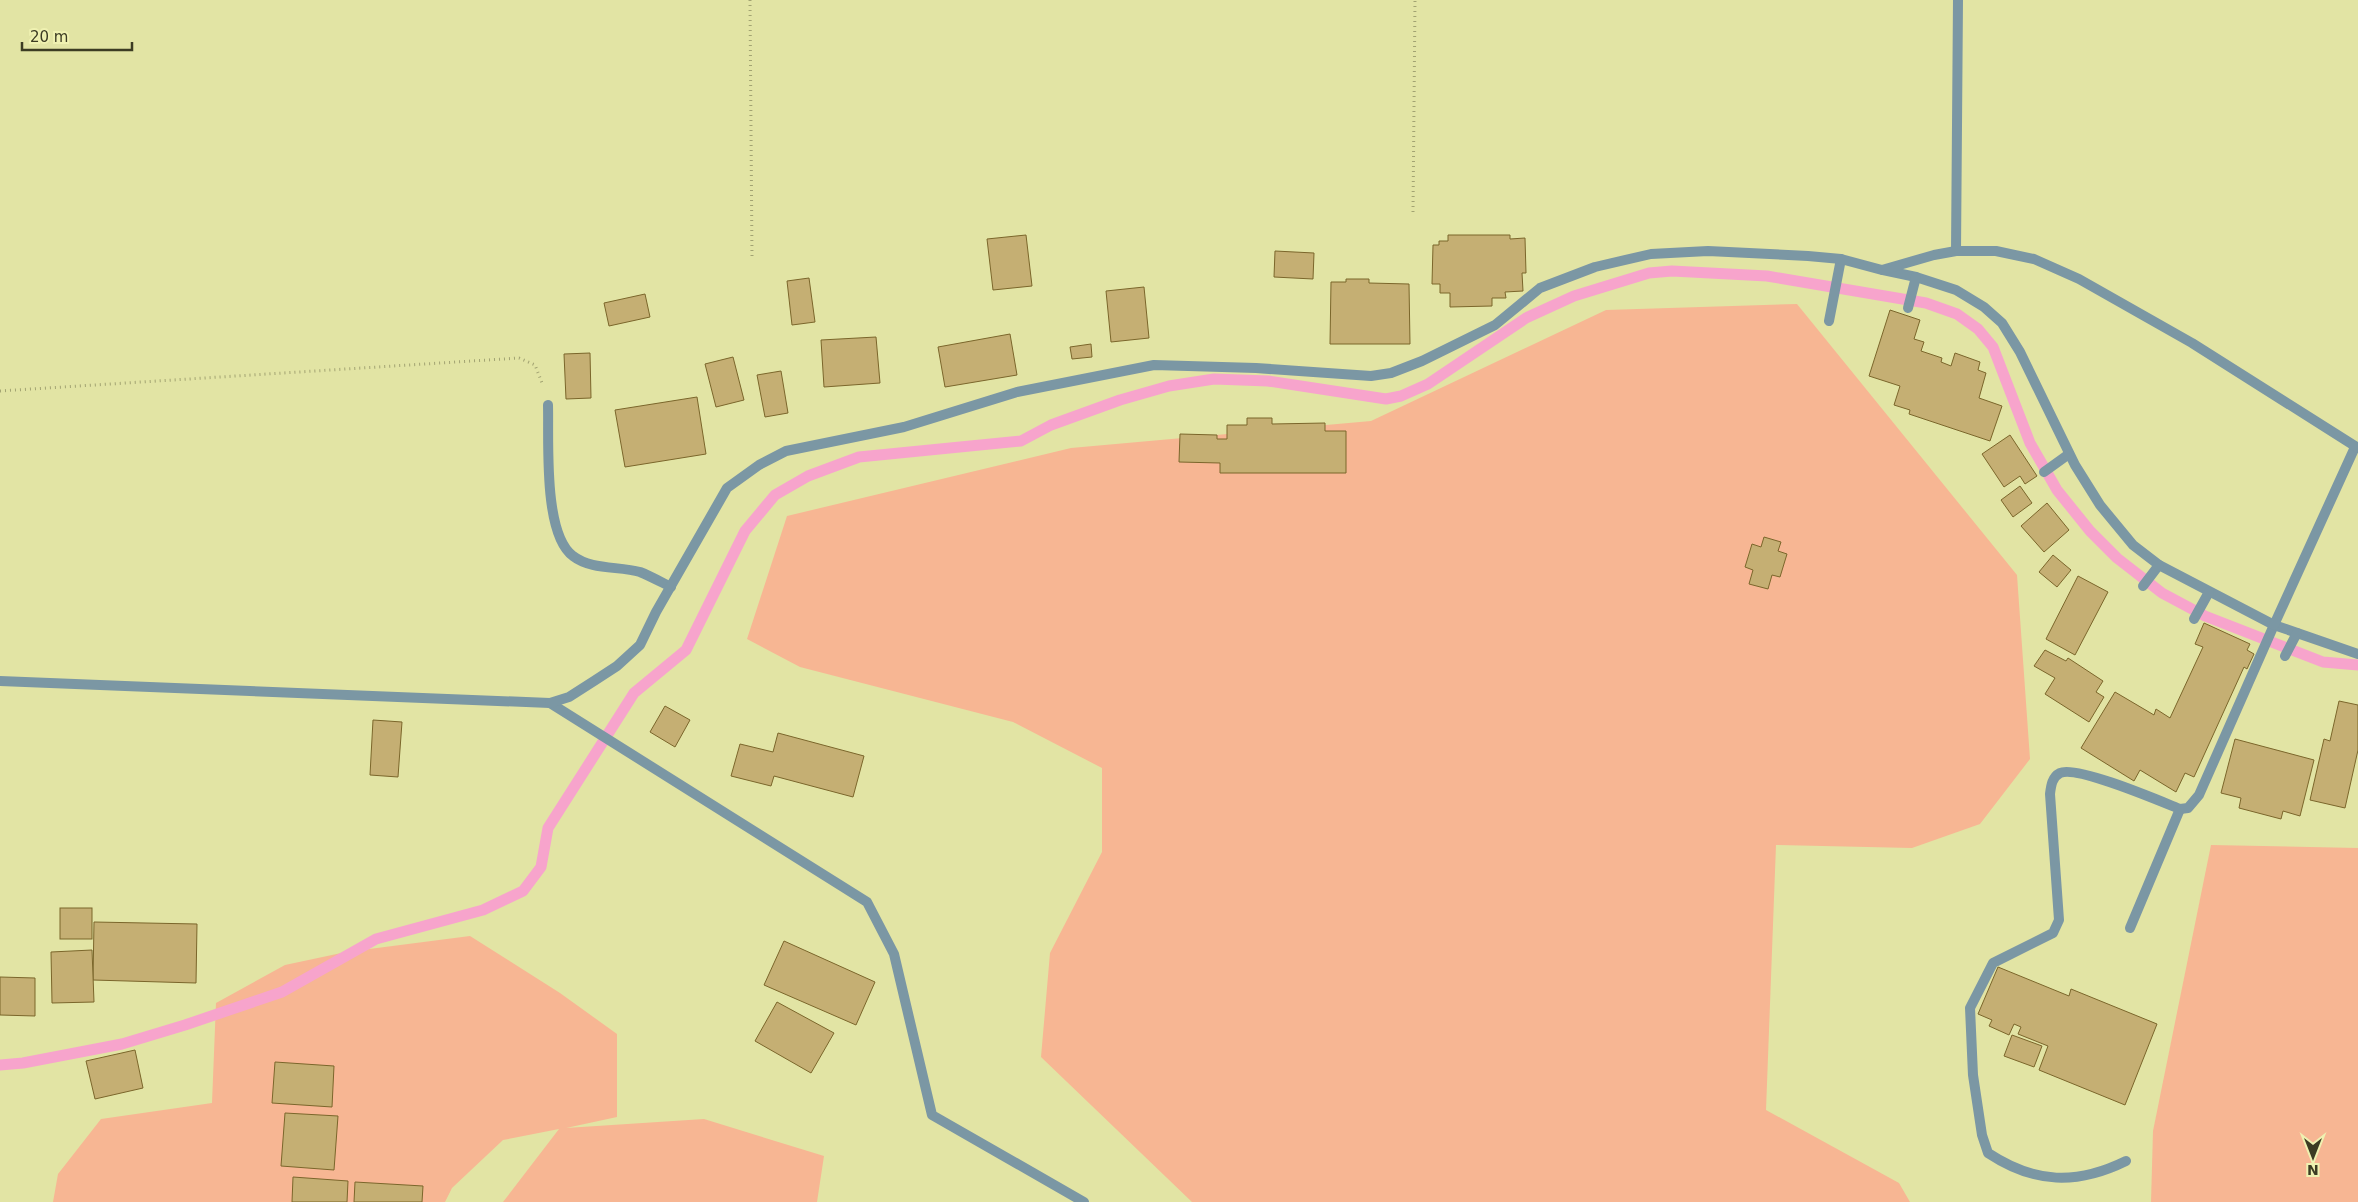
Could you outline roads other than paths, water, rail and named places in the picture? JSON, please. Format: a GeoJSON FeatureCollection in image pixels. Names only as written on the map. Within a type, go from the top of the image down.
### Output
{"type":"FeatureCollection","features":[{"type":"Feature","properties":{"kind":"street"},"geometry":{"type":"LineString","coordinates":[[1956,251],[1958,0]]}},
{"type":"Feature","properties":{"kind":"street"},"geometry":{"type":"LineString","coordinates":[[0,680],[550,703],[568,697],[588,685],[617,666],[640,645],[727,488],[759,465],[786,451],[904,427],[1017,392],[1154,365],[1256,368],[1371,376],[1391,373],[1495,325],[1540,288],[1595,267],[1651,254],[1708,251],[1841,259],[1916,277],[1956,290],[1984,308],[2002,323],[2020,352],[2070,454],[2100,505],[2133,545],[2159,566],[2209,592],[2272,629],[2297,633],[2358,654]]}},
{"type":"Feature","properties":{"kind":"street"},"geometry":{"type":"LineString","coordinates":[[1882,270],[1934,255],[1956,251],[1996,251],[2034,259],[2079,279],[2192,344],[2357,448],[2272,629],[2198,796],[2188,808],[2180,809],[2080,772],[2060,773],[2051,784],[2050,794],[2059,920],[2053,933],[1993,963],[1970,1008],[1973,1075],[1980,1109],[1980,1124],[1988,1153],[2030,1174],[2058,1179],[2079,1177],[2105,1171],[2126,1161]]}},
{"type":"Feature","properties":{"kind":"street"},"geometry":{"type":"LineString","coordinates":[[1829,321],[1841,259]]}},
{"type":"Feature","properties":{"kind":"street"},"geometry":{"type":"LineString","coordinates":[[1908,308],[1916,277]]}},
{"type":"Feature","properties":{"kind":"street"},"geometry":{"type":"LineString","coordinates":[[548,405],[550,492],[553,520],[559,538],[573,556],[595,566],[640,572],[671,587]]}},
{"type":"Feature","properties":{"kind":"street"},"geometry":{"type":"LineString","coordinates":[[2044,472],[2070,454]]}},
{"type":"Feature","properties":{"kind":"street"},"geometry":{"type":"LineString","coordinates":[[2143,586],[2159,566]]}},
{"type":"Feature","properties":{"kind":"street"},"geometry":{"type":"LineString","coordinates":[[2194,619],[2209,592]]}},
{"type":"Feature","properties":{"kind":"street"},"geometry":{"type":"LineString","coordinates":[[2284,656],[2297,633]]}},
{"type":"Feature","properties":{"kind":"street"},"geometry":{"type":"LineString","coordinates":[[550,703],[867,902],[894,954],[932,1115],[1084,1202]]}},
{"type":"Feature","properties":{"kind":"street"},"geometry":{"type":"LineString","coordinates":[[2130,928],[2180,809]]}},
{"type":"Feature","properties":{"kind":"waterway"},"geometry":{"type":"LineString","coordinates":[[0,1065],[23,1063],[122,1044],[185,1025],[282,992],[376,939],[483,910],[523,891],[541,867],[548,828],[634,693],[686,650],[745,531],[775,495],[808,476],[859,457],[1021,441],[1051,425],[1120,400],[1169,386],[1214,379],[1268,381],[1386,399],[1401,396],[1428,384],[1526,318],[1574,296],[1649,273],[1672,271],[1767,276],[1926,303],[1957,314],[1978,329],[1993,347],[2030,443],[2057,490],[2090,531],[2117,558],[2162,593],[2205,616],[2323,662],[2358,665]]}}]}
